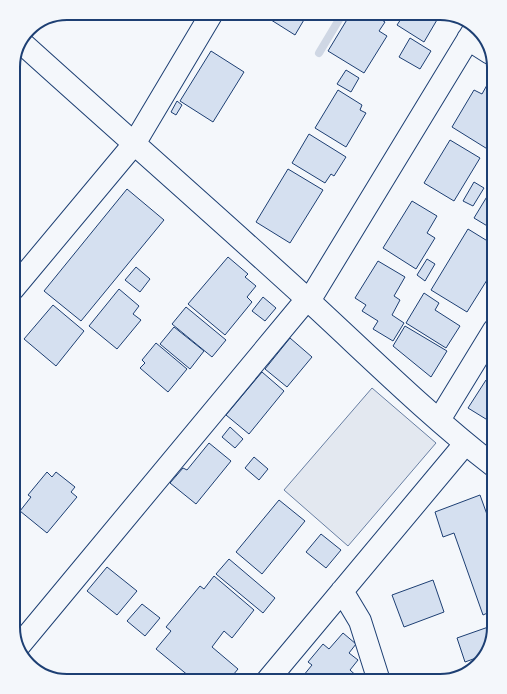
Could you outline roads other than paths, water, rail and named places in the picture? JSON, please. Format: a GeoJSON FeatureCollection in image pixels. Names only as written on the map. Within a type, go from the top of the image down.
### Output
{"type":"FeatureCollection","features":[{"type":"Feature","properties":{"kind":"street"},"geometry":{"type":"LineString","coordinates":[[20,281],[134,144],[208,20]]}},
{"type":"Feature","properties":{"kind":"street"},"geometry":{"type":"LineString","coordinates":[[23,641],[308,300],[472,34],[481,44]]}},
{"type":"Feature","properties":{"kind":"street"},"geometry":{"type":"LineString","coordinates":[[25,46],[308,300],[438,420],[465,444],[487,461]]}},
{"type":"Feature","properties":{"kind":"street"},"geometry":{"type":"LineString","coordinates":[[438,420],[487,341]]}},
{"type":"Feature","properties":{"kind":"street"},"geometry":{"type":"LineString","coordinates":[[273,674],[465,444]]}},
{"type":"Feature","properties":{"kind":"street"},"geometry":{"type":"LineString","coordinates":[[342,591],[360,621],[377,674]]}},
{"type":"Feature","properties":{"kind":"waterway"},"geometry":{"type":"LineString","coordinates":[[319,53],[339,20]]}}]}
